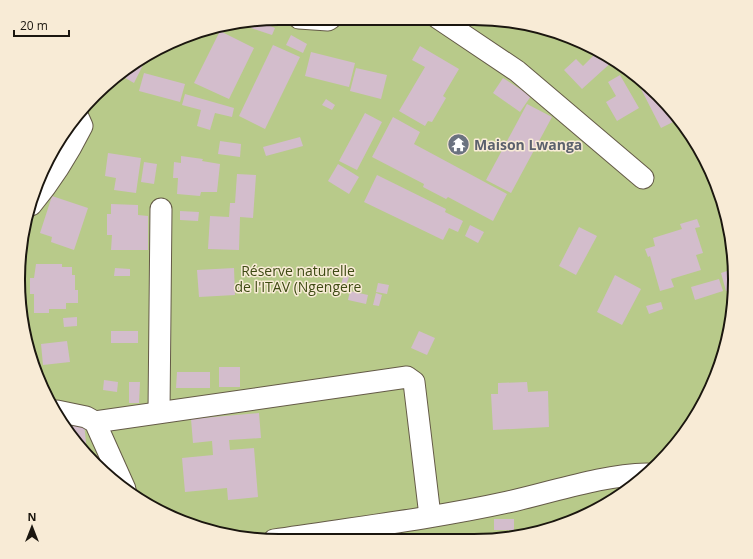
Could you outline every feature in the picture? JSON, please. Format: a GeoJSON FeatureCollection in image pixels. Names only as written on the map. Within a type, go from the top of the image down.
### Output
{"type":"FeatureCollection","features":[{"type":"Feature","properties":{"kind":"street"},"geometry":{"type":"LineString","coordinates":[[448,25],[517,71],[643,178]]}},
{"type":"Feature","properties":{"kind":"street"},"geometry":{"type":"LineString","coordinates":[[41,191],[61,164],[78,134],[82,126],[80,122]]}},
{"type":"Feature","properties":{"kind":"street"},"geometry":{"type":"LineString","coordinates":[[159,412],[161,208]]}},
{"type":"Feature","properties":{"kind":"street"},"geometry":{"type":"LineString","coordinates":[[62,412],[86,417],[95,422],[142,417],[159,412],[407,377],[414,382],[430,516]]}},
{"type":"Feature","properties":{"kind":"street"},"geometry":{"type":"LineString","coordinates":[[95,422],[120,477]]}},
{"type":"Feature","properties":{"kind":"street"},"geometry":{"type":"LineString","coordinates":[[313,534],[430,516],[507,502],[623,474],[637,474]]}},
{"type":"Feature","properties":{"kind":"green space","name":"Réserve naturelle de l'ITAV (Ngengere"},"geometry":{"type":"Polygon","coordinates":[[[474,25],[507,27],[523,30],[571,44],[601,59],[641,88],[665,112],[685,138],[702,167],[709,182],[719,214],[726,246],[728,280],[726,313],[719,345],[709,377],[694,407],[665,447],[641,471],[601,500],[571,515],[539,525],[507,532],[474,534],[280,534],[246,532],[230,529],[182,515],[138,491],[112,471],[88,447],[59,407],[44,377],[34,345],[27,313],[25,280],[27,246],[34,214],[44,182],[59,152],[88,112],[112,88],[138,68],[182,44],[230,30],[263,26],[474,25]]]}},
{"type":"Feature","properties":{"kind":"building"},"geometry":{"type":"Polygon","coordinates":[[[269,26],[275,28],[272,35],[251,28],[252,27],[269,26]]]}},
{"type":"Feature","properties":{"kind":"building"},"geometry":{"type":"Polygon","coordinates":[[[222,32],[254,48],[229,99],[194,83],[219,33],[222,32]]]}},
{"type":"Feature","properties":{"kind":"building"},"geometry":{"type":"Polygon","coordinates":[[[291,35],[307,44],[303,53],[286,45],[291,35]]]}},
{"type":"Feature","properties":{"kind":"building"},"geometry":{"type":"Polygon","coordinates":[[[273,45],[300,57],[265,129],[239,116],[273,45]]]}},
{"type":"Feature","properties":{"kind":"building"},"geometry":{"type":"Polygon","coordinates":[[[420,46],[459,69],[443,96],[446,98],[432,122],[428,121],[425,126],[399,111],[425,67],[412,60],[420,46]]]}},
{"type":"Feature","properties":{"kind":"building"},"geometry":{"type":"Polygon","coordinates":[[[311,52],[355,63],[349,87],[305,76],[311,52]]]}},
{"type":"Feature","properties":{"kind":"building"},"geometry":{"type":"Polygon","coordinates":[[[594,55],[609,64],[582,89],[564,70],[576,59],[583,66],[594,55]]]}},
{"type":"Feature","properties":{"kind":"building"},"geometry":{"type":"Polygon","coordinates":[[[143,65],[134,83],[125,78],[143,65]]]}},
{"type":"Feature","properties":{"kind":"building"},"geometry":{"type":"Polygon","coordinates":[[[356,68],[387,75],[381,99],[350,91],[356,68]]]}},
{"type":"Feature","properties":{"kind":"building"},"geometry":{"type":"Polygon","coordinates":[[[144,73],[185,84],[180,102],[139,91],[144,73]]]}},
{"type":"Feature","properties":{"kind":"building"},"geometry":{"type":"Polygon","coordinates":[[[620,75],[639,108],[617,121],[606,102],[616,96],[608,82],[620,75]]]}},
{"type":"Feature","properties":{"kind":"building"},"geometry":{"type":"Polygon","coordinates":[[[503,78],[531,96],[520,112],[493,93],[503,78]]]}},
{"type":"Feature","properties":{"kind":"building"},"geometry":{"type":"Polygon","coordinates":[[[641,89],[665,112],[673,122],[661,128],[641,89]]]}},
{"type":"Feature","properties":{"kind":"building"},"geometry":{"type":"Polygon","coordinates":[[[185,94],[234,108],[232,117],[215,113],[210,130],[197,126],[201,110],[182,105],[185,94]]]}},
{"type":"Feature","properties":{"kind":"building"},"geometry":{"type":"Polygon","coordinates":[[[326,99],[335,105],[332,110],[322,105],[326,99]]]}},
{"type":"Feature","properties":{"kind":"building"},"geometry":{"type":"Polygon","coordinates":[[[527,104],[552,117],[511,193],[486,180],[527,104]]]}},
{"type":"Feature","properties":{"kind":"building"},"geometry":{"type":"Polygon","coordinates":[[[365,113],[382,122],[357,170],[339,161],[365,113]]]}},
{"type":"Feature","properties":{"kind":"building"},"geometry":{"type":"Polygon","coordinates":[[[393,117],[420,132],[414,144],[507,194],[493,221],[448,197],[446,199],[423,187],[424,184],[372,157],[393,117]]]}},
{"type":"Feature","properties":{"kind":"building"},"geometry":{"type":"Polygon","coordinates":[[[300,137],[303,146],[266,156],[263,147],[300,137]]]}},
{"type":"Feature","properties":{"kind":"building"},"geometry":{"type":"Polygon","coordinates":[[[220,141],[241,144],[240,157],[218,154],[220,141]]]}},
{"type":"Feature","properties":{"kind":"building"},"geometry":{"type":"Polygon","coordinates":[[[108,153],[141,158],[136,193],[114,190],[116,178],[105,176],[108,153]]]}},
{"type":"Feature","properties":{"kind":"building"},"geometry":{"type":"Polygon","coordinates":[[[181,156],[203,159],[202,161],[220,164],[217,192],[201,192],[200,196],[177,194],[178,178],[173,178],[174,162],[181,163],[181,156]]]}},
{"type":"Feature","properties":{"kind":"building"},"geometry":{"type":"Polygon","coordinates":[[[144,162],[157,164],[154,184],[141,182],[144,162]]]}},
{"type":"Feature","properties":{"kind":"building"},"geometry":{"type":"Polygon","coordinates":[[[338,164],[359,177],[349,194],[328,181],[338,164]]]}},
{"type":"Feature","properties":{"kind":"building"},"geometry":{"type":"Polygon","coordinates":[[[237,174],[256,175],[253,218],[240,217],[239,250],[208,249],[210,216],[229,217],[230,203],[235,203],[237,174]]]}},
{"type":"Feature","properties":{"kind":"building"},"geometry":{"type":"Polygon","coordinates":[[[377,175],[446,209],[445,212],[463,221],[458,232],[449,228],[443,240],[364,202],[377,175]]]}},
{"type":"Feature","properties":{"kind":"building"},"geometry":{"type":"Polygon","coordinates":[[[52,196],[88,208],[74,250],[51,242],[52,237],[40,233],[52,196]]]}},
{"type":"Feature","properties":{"kind":"building"},"geometry":{"type":"Polygon","coordinates":[[[111,204],[138,205],[138,215],[148,216],[148,250],[111,250],[112,235],[107,235],[107,214],[111,214],[111,204]]]}},
{"type":"Feature","properties":{"kind":"building"},"geometry":{"type":"Polygon","coordinates":[[[180,211],[199,212],[198,221],[180,220],[180,211]]]}},
{"type":"Feature","properties":{"kind":"building"},"geometry":{"type":"Polygon","coordinates":[[[697,219],[700,227],[695,228],[703,253],[696,255],[701,270],[671,279],[674,287],[660,291],[650,256],[648,257],[645,249],[655,246],[653,238],[682,229],[680,224],[697,219]]]}},
{"type":"Feature","properties":{"kind":"building"},"geometry":{"type":"Polygon","coordinates":[[[470,225],[484,232],[478,243],[465,236],[470,225]]]}},
{"type":"Feature","properties":{"kind":"building"},"geometry":{"type":"Polygon","coordinates":[[[579,227],[597,236],[576,275],[559,266],[579,227]]]}},
{"type":"Feature","properties":{"kind":"building"},"geometry":{"type":"Polygon","coordinates":[[[36,264],[62,264],[62,267],[72,267],[72,275],[75,275],[75,290],[78,290],[78,303],[66,303],[66,309],[49,309],[49,313],[34,313],[34,294],[30,294],[30,278],[34,278],[36,264]]]}},
{"type":"Feature","properties":{"kind":"building"},"geometry":{"type":"Polygon","coordinates":[[[115,268],[130,269],[130,276],[114,276],[115,268]]]}},
{"type":"Feature","properties":{"kind":"building"},"geometry":{"type":"Polygon","coordinates":[[[234,268],[235,295],[199,297],[197,270],[234,268]]]}},
{"type":"Feature","properties":{"kind":"building"},"geometry":{"type":"Polygon","coordinates":[[[727,271],[727,290],[726,291],[721,273],[727,271]]]}},
{"type":"Feature","properties":{"kind":"building"},"geometry":{"type":"Polygon","coordinates":[[[344,275],[349,277],[344,291],[339,290],[344,275]]]}},
{"type":"Feature","properties":{"kind":"building"},"geometry":{"type":"Polygon","coordinates":[[[615,275],[641,289],[622,325],[597,312],[615,275]]]}},
{"type":"Feature","properties":{"kind":"building"},"geometry":{"type":"Polygon","coordinates":[[[719,279],[723,291],[695,300],[691,287],[719,279]]]}},
{"type":"Feature","properties":{"kind":"building"},"geometry":{"type":"Polygon","coordinates":[[[378,283],[389,285],[387,294],[376,292],[378,283]]]}},
{"type":"Feature","properties":{"kind":"building"},"geometry":{"type":"Polygon","coordinates":[[[350,291],[368,295],[366,304],[348,300],[350,291]]]}},
{"type":"Feature","properties":{"kind":"building"},"geometry":{"type":"Polygon","coordinates":[[[376,293],[382,295],[379,306],[373,305],[376,293]]]}},
{"type":"Feature","properties":{"kind":"building"},"geometry":{"type":"Polygon","coordinates":[[[661,302],[663,309],[649,314],[646,306],[661,302]]]}},
{"type":"Feature","properties":{"kind":"building"},"geometry":{"type":"Polygon","coordinates":[[[77,317],[77,326],[64,327],[63,318],[77,317]]]}},
{"type":"Feature","properties":{"kind":"building"},"geometry":{"type":"Polygon","coordinates":[[[111,331],[138,331],[138,343],[111,343],[111,331]]]}},
{"type":"Feature","properties":{"kind":"building"},"geometry":{"type":"Polygon","coordinates":[[[419,331],[435,338],[427,355],[411,348],[419,331]]]}},
{"type":"Feature","properties":{"kind":"building"},"geometry":{"type":"Polygon","coordinates":[[[67,341],[70,362],[43,365],[41,344],[67,341]]]}},
{"type":"Feature","properties":{"kind":"building"},"geometry":{"type":"Polygon","coordinates":[[[219,367],[240,367],[240,387],[219,387],[219,367]]]}},
{"type":"Feature","properties":{"kind":"building"},"geometry":{"type":"Polygon","coordinates":[[[177,372],[210,372],[210,388],[176,388],[177,372]]]}},
{"type":"Feature","properties":{"kind":"building"},"geometry":{"type":"Polygon","coordinates":[[[104,380],[118,382],[117,392],[103,390],[104,380]]]}},
{"type":"Feature","properties":{"kind":"building"},"geometry":{"type":"Polygon","coordinates":[[[129,382],[140,382],[139,403],[129,403],[129,382]]]}},
{"type":"Feature","properties":{"kind":"building"},"geometry":{"type":"Polygon","coordinates":[[[527,382],[528,392],[548,391],[549,427],[493,430],[491,394],[498,394],[498,383],[527,382]]]}},
{"type":"Feature","properties":{"kind":"building"},"geometry":{"type":"Polygon","coordinates":[[[259,413],[261,438],[229,440],[230,450],[254,448],[258,497],[228,500],[227,488],[185,492],[182,458],[213,455],[212,441],[193,443],[191,419],[259,413]]]}},
{"type":"Feature","properties":{"kind":"building"},"geometry":{"type":"Polygon","coordinates":[[[84,423],[86,445],[78,434],[70,424],[84,423]]]}},
{"type":"Feature","properties":{"kind":"building"},"geometry":{"type":"Polygon","coordinates":[[[494,519],[514,519],[514,530],[494,530],[494,519]]]}},
{"type":"Feature","properties":{"kind":"place","name":"Maison Lwanga"},"geometry":{"type":"Point","coordinates":[458,144]}}]}
